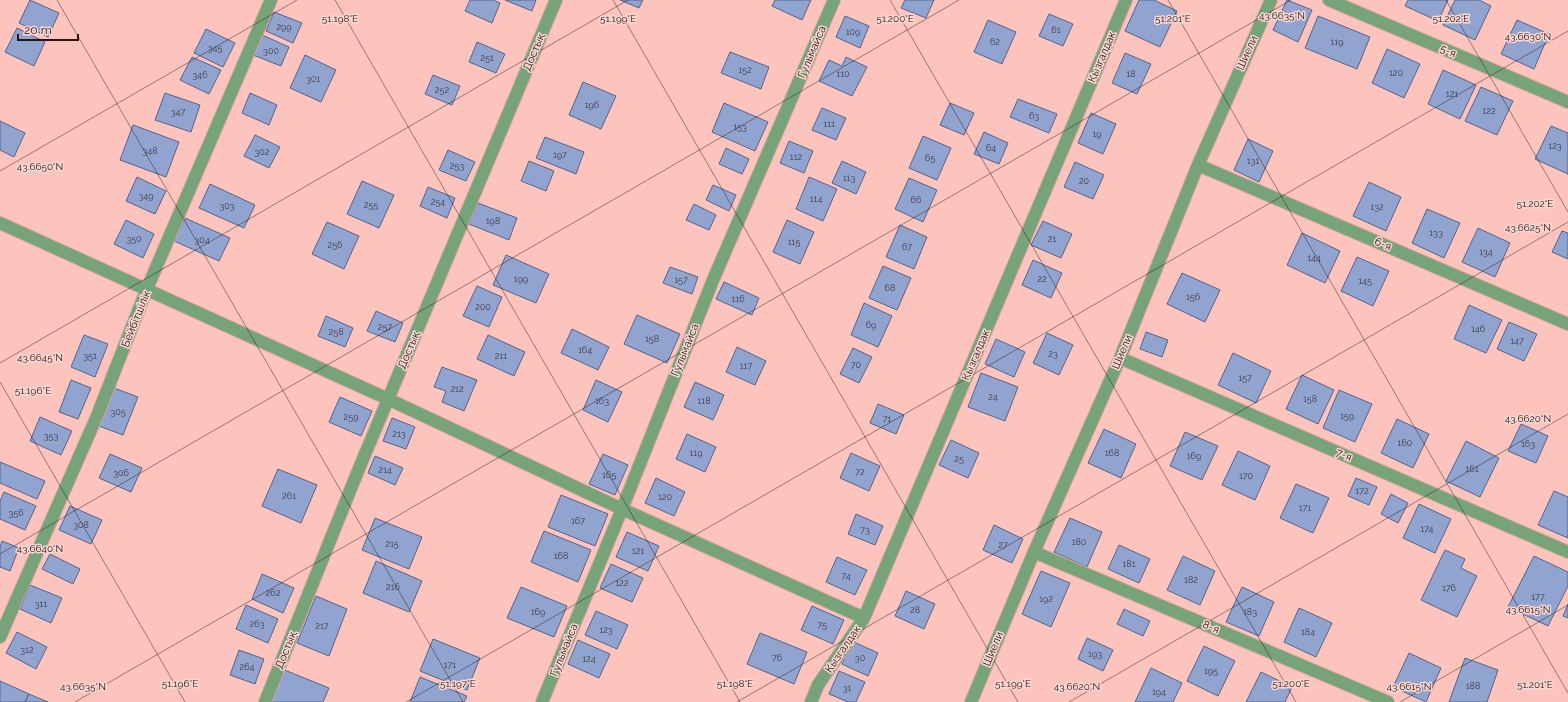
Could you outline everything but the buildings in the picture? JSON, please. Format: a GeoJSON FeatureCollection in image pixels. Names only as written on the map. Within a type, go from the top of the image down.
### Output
{"type":"FeatureCollection","features":[{"type":"Feature","properties":{"kind":"street","name":"Бейбітшілік"},"geometry":{"type":"LineString","coordinates":[[0,637],[97,416],[146,291],[271,0]]}},
{"type":"Feature","properties":{"kind":"street","name":"Достық"},"geometry":{"type":"LineString","coordinates":[[265,702],[388,399],[556,0]]}},
{"type":"Feature","properties":{"kind":"street","name":"Гульмайса"},"geometry":{"type":"LineString","coordinates":[[542,702],[622,509],[712,280],[834,0]]}},
{"type":"Feature","properties":{"kind":"street","name":"Кызгалдак"},"geometry":{"type":"LineString","coordinates":[[811,702],[818,685],[864,618],[1126,0]]}},
{"type":"Feature","properties":{"kind":"street","name":"Шиели"},"geometry":{"type":"LineString","coordinates":[[971,702],[1034,552],[1120,358],[1198,165],[1271,0]]}},
{"type":"Feature","properties":{"kind":"street","name":"5-я"},"geometry":{"type":"LineString","coordinates":[[1329,0],[1568,102]]}},
{"type":"Feature","properties":{"kind":"street","name":"6-я"},"geometry":{"type":"LineString","coordinates":[[1198,165],[1568,324]]}},
{"type":"Feature","properties":{"kind":"street"},"geometry":{"type":"LineString","coordinates":[[0,223],[146,291],[388,399],[622,509],[864,618]]}},
{"type":"Feature","properties":{"kind":"street","name":"7-я"},"geometry":{"type":"LineString","coordinates":[[1120,358],[1568,552]]}},
{"type":"Feature","properties":{"kind":"street","name":"8-я"},"geometry":{"type":"LineString","coordinates":[[1034,552],[1388,702]]}}]}
